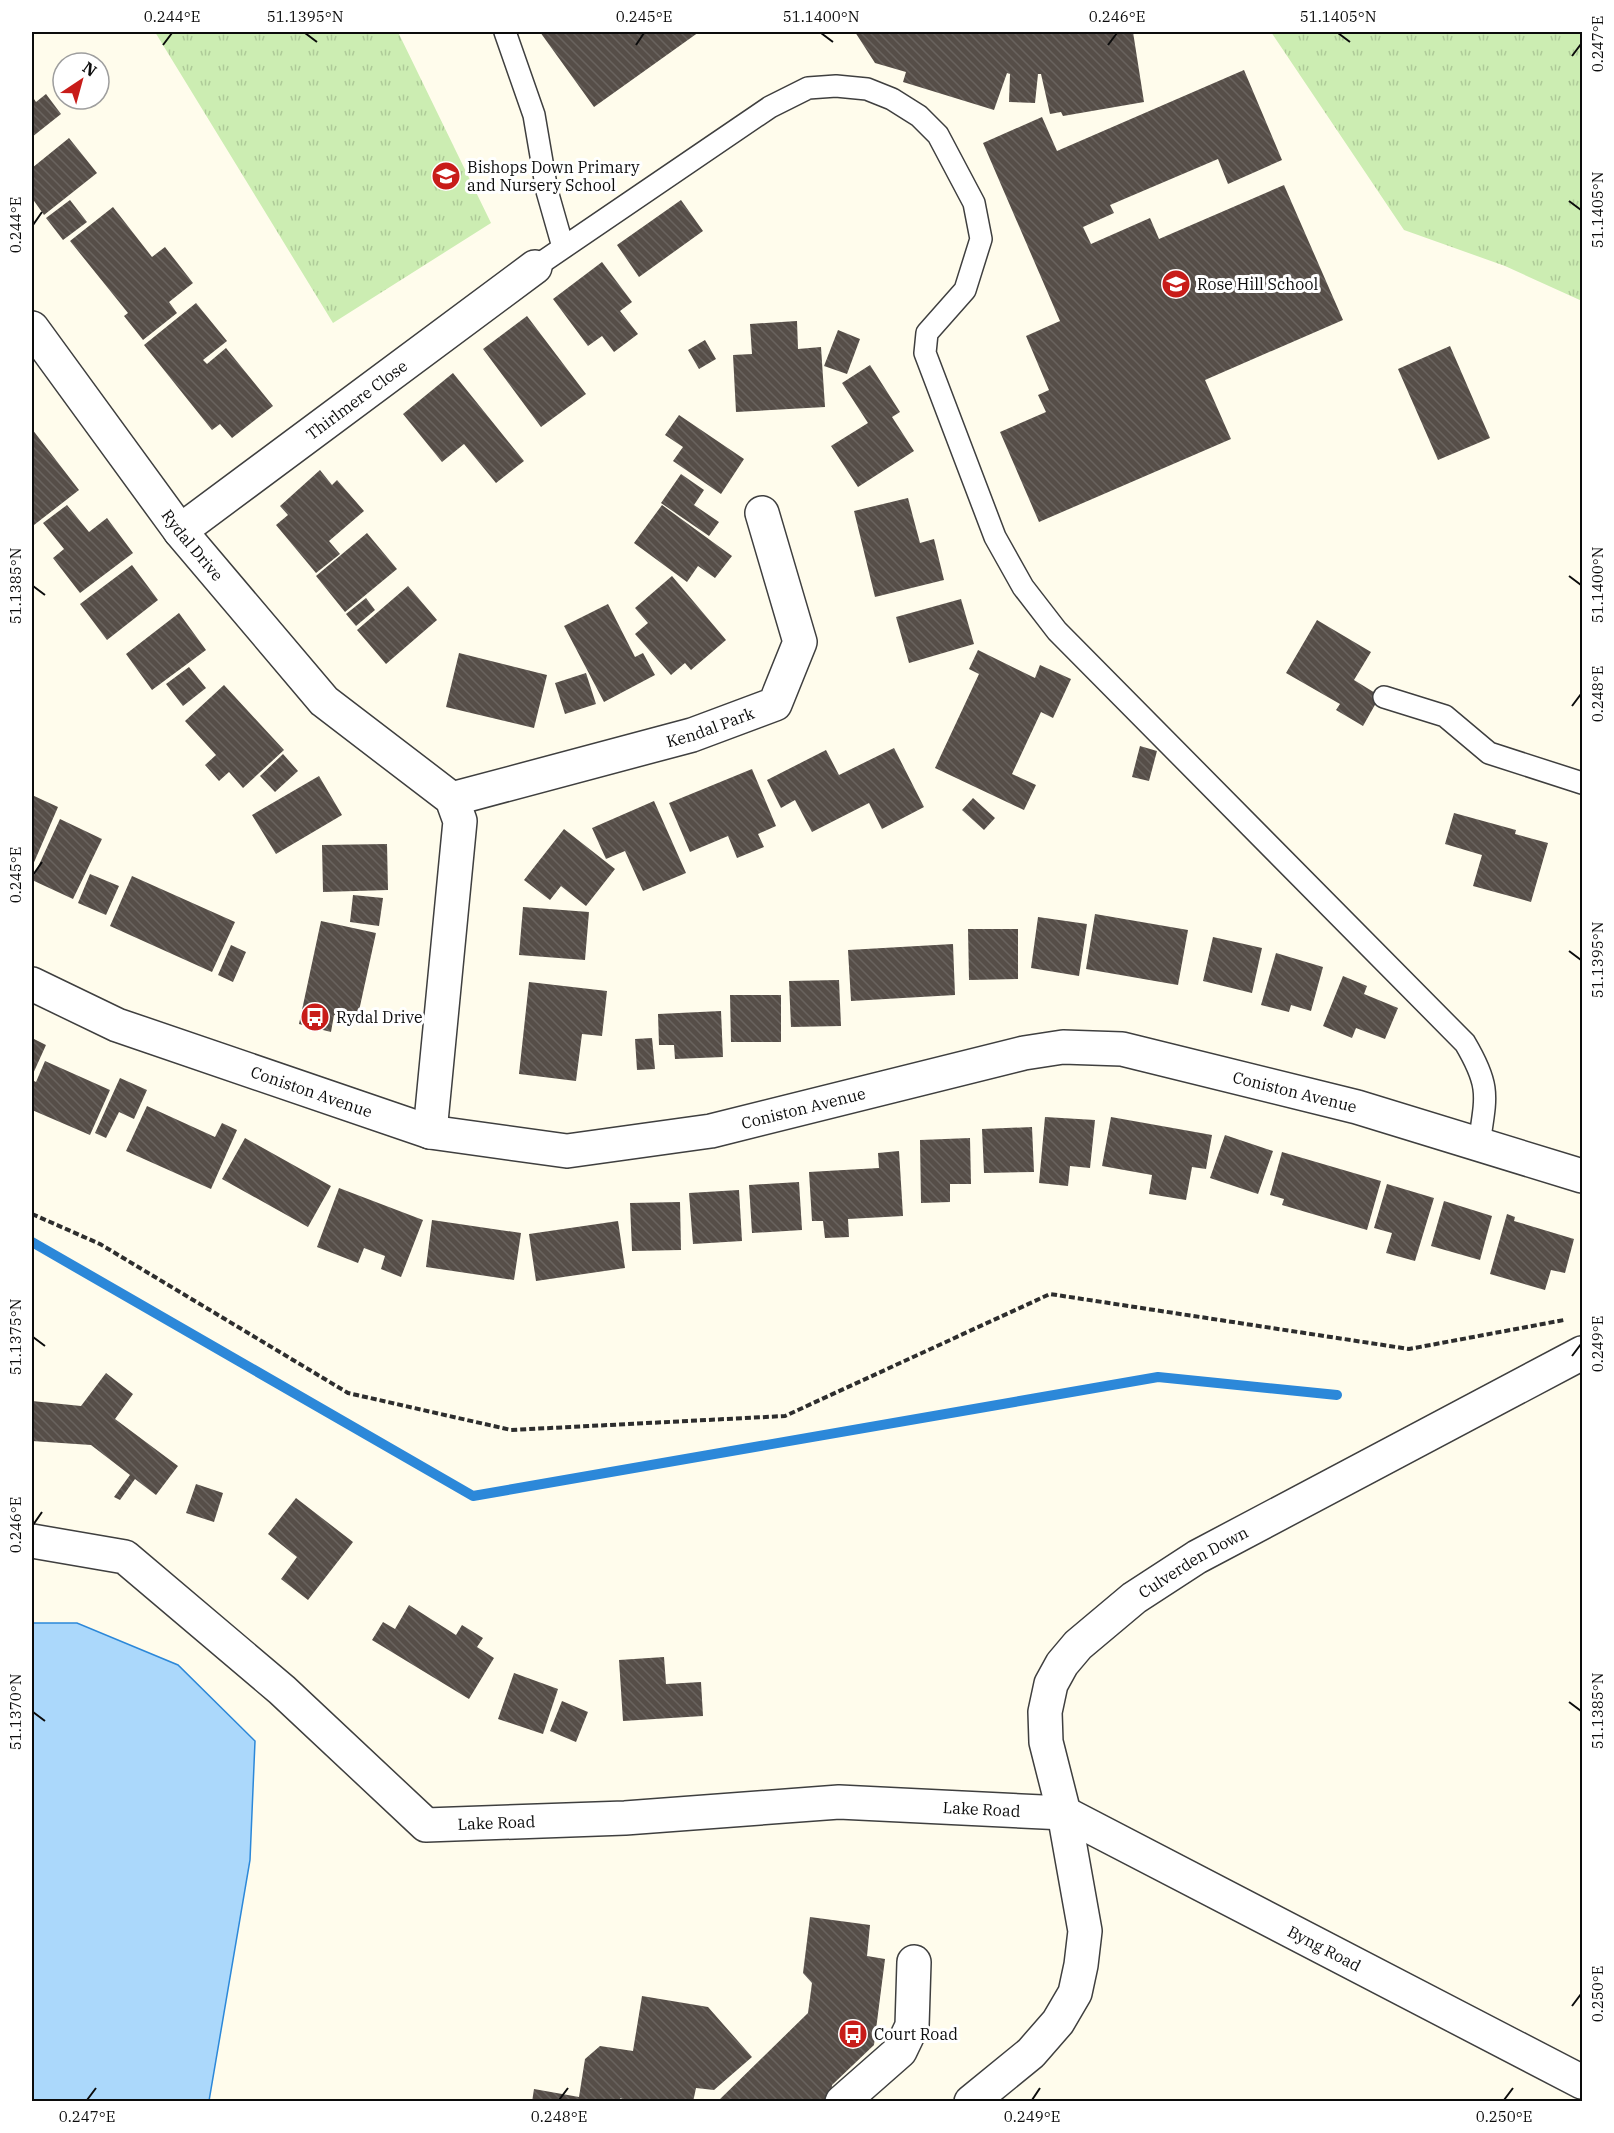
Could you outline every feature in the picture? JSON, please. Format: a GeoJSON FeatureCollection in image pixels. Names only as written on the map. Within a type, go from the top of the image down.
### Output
{"type":"FeatureCollection","features":[{"type":"Feature","properties":{"kind":"street","name":"Thirlmere Close"},"geometry":{"type":"LineString","coordinates":[[180,531],[535,267]]}},
{"type":"Feature","properties":{"kind":"street","name":"Rydal Drive"},"geometry":{"type":"LineString","coordinates":[[32,328],[180,531],[324,701],[452,799]]}},
{"type":"Feature","properties":{"kind":"street","name":"Kendal Park"},"geometry":{"type":"LineString","coordinates":[[452,799],[692,735],[775,704],[800,642],[762,513]]}},
{"type":"Feature","properties":{"kind":"street"},"geometry":{"type":"LineString","coordinates":[[430,1132],[460,821],[452,799]]}},
{"type":"Feature","properties":{"kind":"street","name":"Coniston Avenue"},"geometry":{"type":"LineString","coordinates":[[32,984],[117,1025],[430,1132],[567,1152],[711,1131],[1024,1053],[1064,1047],[1122,1049],[1357,1107],[1582,1176]]}},
{"type":"Feature","properties":{"kind":"street","name":"Culverden Down"},"geometry":{"type":"LineString","coordinates":[[971,2102],[1031,2053],[1058,2022],[1075,1993],[1085,1931],[1064,1813],[1046,1742],[1045,1712],[1051,1684],[1062,1664],[1078,1646],[1134,1598],[1197,1557],[1582,1353]]}},
{"type":"Feature","properties":{"kind":"street","name":"Lake Road"},"geometry":{"type":"LineString","coordinates":[[32,1541],[125,1557],[282,1690],[426,1826],[625,1818],[839,1802],[1064,1813]]}},
{"type":"Feature","properties":{"kind":"street","name":"Byng Road"},"geometry":{"type":"LineString","coordinates":[[1064,1813],[1582,2082]]}},
{"type":"Feature","properties":{"kind":"street"},"geometry":{"type":"LineString","coordinates":[[842,2102],[900,2051],[912,2026],[914,1962]]}},
{"type":"Feature","properties":{"kind":"lane"},"geometry":{"type":"LineString","coordinates":[[505,32],[534,115],[547,191],[563,247]]}},
{"type":"Feature","properties":{"kind":"lane"},"geometry":{"type":"LineString","coordinates":[[535,267],[563,247],[584,236],[770,107],[808,88],[836,86],[867,89],[892,99],[919,117],[938,135],[974,203],[981,239],[965,290],[927,333],[925,353],[994,537],[1023,587],[1057,631],[1465,1043],[1482,1071],[1486,1097],[1479,1144]]}},
{"type":"Feature","properties":{"kind":"lane"},"geometry":{"type":"LineString","coordinates":[[1384,697],[1445,716],[1489,753],[1582,783]]}},
{"type":"Feature","properties":{"kind":"path"},"geometry":{"type":"LineString","coordinates":[[32,1214],[100,1244],[348,1393],[511,1430],[785,1416],[1050,1294],[1408,1349],[1571,1319]]}},
{"type":"Feature","properties":{"kind":"green space"},"geometry":{"type":"Polygon","coordinates":[[[155,32],[398,32],[491,223],[333,323],[155,32]]]}},
{"type":"Feature","properties":{"kind":"green space"},"geometry":{"type":"Polygon","coordinates":[[[1271,32],[1582,32],[1582,301],[1505,266],[1404,230],[1271,32]]]}},
{"type":"Feature","properties":{"kind":"water"},"geometry":{"type":"Polygon","coordinates":[[[32,1623],[77,1623],[178,1665],[255,1741],[250,1860],[209,2101],[32,2101],[32,1623]]]}},
{"type":"Feature","properties":{"kind":"building"},"geometry":{"type":"Polygon","coordinates":[[[540,32],[699,32],[594,107],[540,32]]]}},
{"type":"Feature","properties":{"kind":"building"},"geometry":{"type":"Polygon","coordinates":[[[855,32],[1133,32],[1144,102],[1063,116],[1061,112],[1050,114],[1041,74],[1038,74],[1035,103],[1009,102],[1010,74],[1007,73],[994,110],[903,82],[906,72],[875,63],[855,32]]]}},
{"type":"Feature","properties":{"kind":"building"},"geometry":{"type":"Polygon","coordinates":[[[1244,70],[1282,160],[1228,184],[1218,159],[1110,205],[1114,213],[1083,227],[1091,244],[1150,218],[1159,239],[1284,185],[1343,320],[1205,380],[1231,439],[1039,522],[1000,432],[1046,412],[1038,395],[1049,390],[1026,336],[1060,321],[983,143],[1042,117],[1057,151],[1244,70]]]}},
{"type":"Feature","properties":{"kind":"building"},"geometry":{"type":"Polygon","coordinates":[[[46,94],[51,101],[51,111],[59,111],[61,114],[32,137],[32,96],[36,102],[46,94]]]}},
{"type":"Feature","properties":{"kind":"building"},"geometry":{"type":"Polygon","coordinates":[[[69,138],[97,173],[44,215],[32,198],[32,168],[69,138]]]}},
{"type":"Feature","properties":{"kind":"building"},"geometry":{"type":"Polygon","coordinates":[[[70,200],[87,222],[63,240],[46,218],[70,200]]]}},
{"type":"Feature","properties":{"kind":"building"},"geometry":{"type":"Polygon","coordinates":[[[681,200],[703,231],[639,277],[617,245],[681,200]]]}},
{"type":"Feature","properties":{"kind":"building"},"geometry":{"type":"Polygon","coordinates":[[[113,207],[152,257],[165,247],[193,283],[169,302],[177,313],[143,340],[124,316],[128,313],[70,241],[113,207]]]}},
{"type":"Feature","properties":{"kind":"building"},"geometry":{"type":"Polygon","coordinates":[[[602,262],[632,302],[620,311],[638,334],[614,352],[602,336],[588,346],[553,299],[602,262]]]}},
{"type":"Feature","properties":{"kind":"building"},"geometry":{"type":"Polygon","coordinates":[[[196,303],[227,341],[203,360],[207,364],[226,348],[273,406],[232,438],[220,424],[212,430],[144,345],[196,303]]]}},
{"type":"Feature","properties":{"kind":"building"},"geometry":{"type":"Polygon","coordinates":[[[527,316],[586,394],[541,427],[483,349],[527,316]]]}},
{"type":"Feature","properties":{"kind":"building"},"geometry":{"type":"Polygon","coordinates":[[[797,321],[798,349],[821,347],[825,407],[736,412],[733,355],[752,354],[750,324],[797,321]]]}},
{"type":"Feature","properties":{"kind":"building"},"geometry":{"type":"Polygon","coordinates":[[[838,330],[860,339],[847,374],[824,366],[838,330]]]}},
{"type":"Feature","properties":{"kind":"building"},"geometry":{"type":"Polygon","coordinates":[[[705,340],[716,359],[699,369],[688,350],[705,340]]]}},
{"type":"Feature","properties":{"kind":"building"},"geometry":{"type":"Polygon","coordinates":[[[1450,346],[1490,438],[1438,460],[1398,369],[1450,346]]]}},
{"type":"Feature","properties":{"kind":"building"},"geometry":{"type":"Polygon","coordinates":[[[870,365],[900,412],[892,417],[914,451],[858,487],[831,446],[868,423],[842,383],[870,365]]]}},
{"type":"Feature","properties":{"kind":"building"},"geometry":{"type":"Polygon","coordinates":[[[453,373],[524,461],[496,483],[464,444],[442,462],[403,414],[453,373]]]}},
{"type":"Feature","properties":{"kind":"building"},"geometry":{"type":"Polygon","coordinates":[[[679,415],[744,459],[721,494],[673,461],[683,447],[665,435],[679,415]]]}},
{"type":"Feature","properties":{"kind":"building"},"geometry":{"type":"Polygon","coordinates":[[[32,429],[79,490],[34,525],[32,522],[32,429]]]}},
{"type":"Feature","properties":{"kind":"building"},"geometry":{"type":"Polygon","coordinates":[[[320,470],[332,485],[337,480],[364,511],[329,541],[340,554],[316,573],[276,525],[288,515],[280,506],[320,470]]]}},
{"type":"Feature","properties":{"kind":"building"},"geometry":{"type":"Polygon","coordinates":[[[681,474],[704,490],[694,505],[719,522],[709,536],[661,503],[681,474]]]}},
{"type":"Feature","properties":{"kind":"building"},"geometry":{"type":"Polygon","coordinates":[[[908,498],[920,543],[934,539],[944,580],[875,597],[854,511],[908,498]]]}},
{"type":"Feature","properties":{"kind":"building"},"geometry":{"type":"Polygon","coordinates":[[[67,505],[89,532],[107,518],[133,553],[80,593],[53,558],[64,549],[43,523],[67,505]]]}},
{"type":"Feature","properties":{"kind":"building"},"geometry":{"type":"Polygon","coordinates":[[[662,505],[732,556],[715,578],[698,566],[687,582],[634,543],[662,505]]]}},
{"type":"Feature","properties":{"kind":"building"},"geometry":{"type":"Polygon","coordinates":[[[367,533],[397,569],[345,612],[316,576],[367,533]]]}},
{"type":"Feature","properties":{"kind":"building"},"geometry":{"type":"Polygon","coordinates":[[[132,565],[158,600],[107,640],[80,604],[132,565]]]}},
{"type":"Feature","properties":{"kind":"building"},"geometry":{"type":"Polygon","coordinates":[[[672,576],[726,640],[691,670],[685,663],[671,675],[635,634],[648,623],[635,608],[672,576]]]}},
{"type":"Feature","properties":{"kind":"building"},"geometry":{"type":"Polygon","coordinates":[[[408,586],[437,620],[386,664],[357,630],[408,586]]]}},
{"type":"Feature","properties":{"kind":"building"},"geometry":{"type":"Polygon","coordinates":[[[366,598],[375,610],[356,626],[346,614],[366,598]]]}},
{"type":"Feature","properties":{"kind":"building"},"geometry":{"type":"Polygon","coordinates":[[[961,599],[974,644],[909,663],[896,617],[961,599]]]}},
{"type":"Feature","properties":{"kind":"building"},"geometry":{"type":"Polygon","coordinates":[[[608,604],[635,657],[643,653],[655,675],[604,702],[564,626],[608,604]]]}},
{"type":"Feature","properties":{"kind":"building"},"geometry":{"type":"Polygon","coordinates":[[[179,613],[206,650],[152,690],[126,654],[179,613]]]}},
{"type":"Feature","properties":{"kind":"building"},"geometry":{"type":"Polygon","coordinates":[[[1317,620],[1371,652],[1354,680],[1380,696],[1363,726],[1336,710],[1340,704],[1286,673],[1317,620]]]}},
{"type":"Feature","properties":{"kind":"building"},"geometry":{"type":"Polygon","coordinates":[[[978,650],[1035,678],[1040,665],[1071,679],[1053,718],[1041,712],[1012,774],[1036,785],[1024,810],[935,768],[979,674],[969,669],[978,650]]]}},
{"type":"Feature","properties":{"kind":"building"},"geometry":{"type":"Polygon","coordinates":[[[459,653],[547,675],[534,728],[446,707],[459,653]]]}},
{"type":"Feature","properties":{"kind":"building"},"geometry":{"type":"Polygon","coordinates":[[[189,667],[206,688],[183,706],[166,684],[189,667]]]}},
{"type":"Feature","properties":{"kind":"building"},"geometry":{"type":"Polygon","coordinates":[[[586,673],[596,704],[565,714],[555,683],[586,673]]]}},
{"type":"Feature","properties":{"kind":"building"},"geometry":{"type":"Polygon","coordinates":[[[224,685],[284,750],[243,788],[229,772],[219,781],[205,765],[216,755],[185,721],[224,685]]]}},
{"type":"Feature","properties":{"kind":"building"},"geometry":{"type":"Polygon","coordinates":[[[1140,746],[1157,751],[1149,781],[1132,777],[1140,746]]]}},
{"type":"Feature","properties":{"kind":"building"},"geometry":{"type":"Polygon","coordinates":[[[894,748],[924,807],[882,829],[869,803],[812,832],[795,800],[781,808],[767,780],[826,750],[839,775],[894,748]]]}},
{"type":"Feature","properties":{"kind":"building"},"geometry":{"type":"Polygon","coordinates":[[[283,754],[298,771],[275,792],[260,776],[283,754]]]}},
{"type":"Feature","properties":{"kind":"building"},"geometry":{"type":"Polygon","coordinates":[[[752,769],[776,826],[758,834],[764,847],[737,858],[728,836],[690,852],[669,803],[752,769]]]}},
{"type":"Feature","properties":{"kind":"building"},"geometry":{"type":"Polygon","coordinates":[[[319,776],[342,815],[276,854],[252,815],[319,776]]]}},
{"type":"Feature","properties":{"kind":"building"},"geometry":{"type":"Polygon","coordinates":[[[32,795],[58,807],[32,867],[32,795]]]}},
{"type":"Feature","properties":{"kind":"building"},"geometry":{"type":"Polygon","coordinates":[[[973,798],[995,818],[984,830],[962,810],[973,798]]]}},
{"type":"Feature","properties":{"kind":"building"},"geometry":{"type":"Polygon","coordinates":[[[654,801],[686,873],[643,891],[625,851],[606,859],[592,828],[654,801]]]}},
{"type":"Feature","properties":{"kind":"building"},"geometry":{"type":"Polygon","coordinates":[[[1454,813],[1516,830],[1515,834],[1548,843],[1531,902],[1473,886],[1482,855],[1445,844],[1454,813]]]}},
{"type":"Feature","properties":{"kind":"building"},"geometry":{"type":"Polygon","coordinates":[[[60,819],[102,839],[73,899],[32,880],[60,819]]]}},
{"type":"Feature","properties":{"kind":"building"},"geometry":{"type":"Polygon","coordinates":[[[564,829],[615,869],[586,906],[561,886],[550,900],[524,880],[564,829]]]}},
{"type":"Feature","properties":{"kind":"building"},"geometry":{"type":"Polygon","coordinates":[[[387,844],[388,890],[323,892],[322,845],[387,844]]]}},
{"type":"Feature","properties":{"kind":"building"},"geometry":{"type":"Polygon","coordinates":[[[90,874],[119,886],[106,915],[78,903],[90,874]]]}},
{"type":"Feature","properties":{"kind":"building"},"geometry":{"type":"Polygon","coordinates":[[[132,876],[235,922],[212,972],[110,926],[132,876]]]}},
{"type":"Feature","properties":{"kind":"building"},"geometry":{"type":"Polygon","coordinates":[[[353,895],[383,898],[379,926],[350,922],[353,895]]]}},
{"type":"Feature","properties":{"kind":"building"},"geometry":{"type":"Polygon","coordinates":[[[523,907],[589,912],[585,960],[519,955],[523,907]]]}},
{"type":"Feature","properties":{"kind":"building"},"geometry":{"type":"Polygon","coordinates":[[[1095,914],[1188,930],[1178,985],[1086,969],[1095,914]]]}},
{"type":"Feature","properties":{"kind":"building"},"geometry":{"type":"Polygon","coordinates":[[[1038,917],[1087,924],[1079,976],[1031,968],[1038,917]]]}},
{"type":"Feature","properties":{"kind":"building"},"geometry":{"type":"Polygon","coordinates":[[[321,921],[376,933],[357,1020],[334,1015],[331,1032],[299,1024],[321,921]]]}},
{"type":"Feature","properties":{"kind":"building"},"geometry":{"type":"Polygon","coordinates":[[[968,929],[1018,929],[1018,979],[969,980],[968,929]]]}},
{"type":"Feature","properties":{"kind":"building"},"geometry":{"type":"Polygon","coordinates":[[[1213,937],[1262,948],[1252,993],[1203,981],[1213,937]]]}},
{"type":"Feature","properties":{"kind":"building"},"geometry":{"type":"Polygon","coordinates":[[[953,944],[955,995],[851,1001],[848,950],[953,944]]]}},
{"type":"Feature","properties":{"kind":"building"},"geometry":{"type":"Polygon","coordinates":[[[231,945],[246,952],[233,982],[218,975],[231,945]]]}},
{"type":"Feature","properties":{"kind":"building"},"geometry":{"type":"Polygon","coordinates":[[[1276,953],[1323,967],[1311,1011],[1291,1005],[1289,1012],[1261,1005],[1276,953]]]}},
{"type":"Feature","properties":{"kind":"building"},"geometry":{"type":"Polygon","coordinates":[[[1343,976],[1367,986],[1364,994],[1398,1008],[1385,1039],[1356,1028],[1352,1038],[1323,1026],[1343,976]]]}},
{"type":"Feature","properties":{"kind":"building"},"geometry":{"type":"Polygon","coordinates":[[[839,980],[841,1026],[791,1027],[789,981],[839,980]]]}},
{"type":"Feature","properties":{"kind":"building"},"geometry":{"type":"Polygon","coordinates":[[[529,982],[607,991],[602,1036],[582,1034],[576,1081],[519,1074],[529,982]]]}},
{"type":"Feature","properties":{"kind":"building"},"geometry":{"type":"Polygon","coordinates":[[[730,995],[781,995],[781,1042],[731,1042],[730,995]]]}},
{"type":"Feature","properties":{"kind":"building"},"geometry":{"type":"Polygon","coordinates":[[[721,1011],[723,1057],[675,1059],[674,1045],[659,1045],[658,1014],[721,1011]]]}},
{"type":"Feature","properties":{"kind":"building"},"geometry":{"type":"Polygon","coordinates":[[[32,1038],[46,1045],[32,1076],[32,1038]]]}},
{"type":"Feature","properties":{"kind":"building"},"geometry":{"type":"Polygon","coordinates":[[[652,1038],[655,1069],[637,1070],[635,1039],[652,1038]]]}},
{"type":"Feature","properties":{"kind":"building"},"geometry":{"type":"Polygon","coordinates":[[[45,1061],[110,1090],[90,1135],[32,1110],[32,1080],[36,1082],[45,1061]]]}},
{"type":"Feature","properties":{"kind":"building"},"geometry":{"type":"Polygon","coordinates":[[[120,1078],[147,1090],[134,1119],[119,1112],[106,1138],[95,1133],[120,1078]]]}},
{"type":"Feature","properties":{"kind":"building"},"geometry":{"type":"Polygon","coordinates":[[[147,1106],[215,1137],[222,1123],[237,1130],[211,1189],[126,1151],[147,1106]]]}},
{"type":"Feature","properties":{"kind":"building"},"geometry":{"type":"Polygon","coordinates":[[[1045,1117],[1095,1120],[1090,1168],[1070,1166],[1068,1186],[1039,1183],[1045,1117]]]}},
{"type":"Feature","properties":{"kind":"building"},"geometry":{"type":"Polygon","coordinates":[[[1111,1117],[1212,1135],[1206,1169],[1192,1167],[1186,1200],[1149,1194],[1152,1175],[1102,1166],[1111,1117]]]}},
{"type":"Feature","properties":{"kind":"building"},"geometry":{"type":"Polygon","coordinates":[[[1032,1127],[1034,1172],[984,1173],[982,1129],[1032,1127]]]}},
{"type":"Feature","properties":{"kind":"building"},"geometry":{"type":"Polygon","coordinates":[[[1225,1135],[1273,1151],[1258,1194],[1210,1178],[1225,1135]]]}},
{"type":"Feature","properties":{"kind":"building"},"geometry":{"type":"Polygon","coordinates":[[[245,1138],[331,1186],[308,1227],[222,1179],[245,1138]]]}},
{"type":"Feature","properties":{"kind":"building"},"geometry":{"type":"Polygon","coordinates":[[[970,1138],[971,1184],[950,1184],[950,1202],[921,1203],[920,1140],[970,1138]]]}},
{"type":"Feature","properties":{"kind":"building"},"geometry":{"type":"Polygon","coordinates":[[[899,1151],[903,1216],[848,1219],[849,1237],[825,1238],[823,1221],[812,1221],[809,1172],[879,1168],[878,1153],[899,1151]]]}},
{"type":"Feature","properties":{"kind":"building"},"geometry":{"type":"Polygon","coordinates":[[[1282,1152],[1381,1181],[1367,1230],[1282,1205],[1284,1199],[1270,1195],[1282,1152]]]}},
{"type":"Feature","properties":{"kind":"building"},"geometry":{"type":"Polygon","coordinates":[[[799,1182],[802,1230],[752,1233],[749,1185],[799,1182]]]}},
{"type":"Feature","properties":{"kind":"building"},"geometry":{"type":"Polygon","coordinates":[[[1387,1184],[1434,1198],[1415,1261],[1386,1253],[1392,1233],[1374,1228],[1387,1184]]]}},
{"type":"Feature","properties":{"kind":"building"},"geometry":{"type":"Polygon","coordinates":[[[339,1188],[423,1220],[401,1277],[381,1269],[385,1256],[364,1248],[358,1263],[317,1247],[339,1188]]]}},
{"type":"Feature","properties":{"kind":"building"},"geometry":{"type":"Polygon","coordinates":[[[739,1190],[742,1241],[693,1244],[689,1193],[739,1190]]]}},
{"type":"Feature","properties":{"kind":"building"},"geometry":{"type":"Polygon","coordinates":[[[1444,1201],[1492,1216],[1480,1260],[1431,1246],[1444,1201]]]}},
{"type":"Feature","properties":{"kind":"building"},"geometry":{"type":"Polygon","coordinates":[[[680,1202],[681,1250],[632,1251],[630,1203],[680,1202]]]}},
{"type":"Feature","properties":{"kind":"building"},"geometry":{"type":"Polygon","coordinates":[[[1507,1214],[1515,1217],[1514,1221],[1574,1239],[1565,1273],[1551,1270],[1545,1290],[1490,1274],[1507,1214]]]}},
{"type":"Feature","properties":{"kind":"building"},"geometry":{"type":"Polygon","coordinates":[[[432,1220],[521,1233],[514,1280],[426,1267],[432,1220]]]}},
{"type":"Feature","properties":{"kind":"building"},"geometry":{"type":"Polygon","coordinates":[[[618,1221],[625,1268],[536,1281],[529,1234],[618,1221]]]}},
{"type":"Feature","properties":{"kind":"building"},"geometry":{"type":"Polygon","coordinates":[[[106,1373],[133,1394],[115,1419],[178,1466],[156,1495],[135,1479],[120,1500],[114,1497],[130,1475],[91,1445],[32,1441],[32,1401],[81,1406],[106,1373]]]}},
{"type":"Feature","properties":{"kind":"building"},"geometry":{"type":"Polygon","coordinates":[[[196,1484],[223,1493],[214,1522],[186,1513],[196,1484]]]}},
{"type":"Feature","properties":{"kind":"building"},"geometry":{"type":"Polygon","coordinates":[[[296,1498],[353,1542],[308,1600],[281,1579],[297,1557],[268,1534],[296,1498]]]}},
{"type":"Feature","properties":{"kind":"building"},"geometry":{"type":"Polygon","coordinates":[[[409,1605],[456,1635],[462,1625],[483,1638],[477,1647],[494,1658],[469,1699],[372,1640],[383,1622],[395,1629],[409,1605]]]}},
{"type":"Feature","properties":{"kind":"building"},"geometry":{"type":"Polygon","coordinates":[[[664,1657],[666,1684],[701,1682],[703,1716],[623,1721],[619,1660],[664,1657]]]}},
{"type":"Feature","properties":{"kind":"building"},"geometry":{"type":"Polygon","coordinates":[[[514,1673],[558,1689],[543,1734],[498,1719],[514,1673]]]}},
{"type":"Feature","properties":{"kind":"building"},"geometry":{"type":"Polygon","coordinates":[[[562,1701],[588,1712],[576,1742],[550,1731],[562,1701]]]}},
{"type":"Feature","properties":{"kind":"building"},"geometry":{"type":"Polygon","coordinates":[[[810,1917],[870,1925],[867,1956],[885,1959],[874,2045],[832,2085],[831,2097],[826,2102],[804,2099],[717,2102],[808,2013],[812,1983],[803,1973],[810,1917]]]}},
{"type":"Feature","properties":{"kind":"building"},"geometry":{"type":"Polygon","coordinates":[[[642,1996],[708,2007],[752,2057],[714,2090],[696,2088],[693,2102],[624,2102],[621,2098],[617,2102],[532,2102],[534,2089],[579,2097],[585,2059],[600,2046],[633,2051],[642,1996]]]}},
{"type":"Feature","properties":{"kind":"waterway"},"geometry":{"type":"LineString","coordinates":[[32,1242],[473,1496],[1158,1377],[1337,1395]]}},
{"type":"Feature","properties":{"kind":"place","name":"Bishops Down Primary and Nursery School"},"geometry":{"type":"Point","coordinates":[446,176]}},
{"type":"Feature","properties":{"kind":"place","name":"Rose Hill School"},"geometry":{"type":"Point","coordinates":[1176,284]}},
{"type":"Feature","properties":{"kind":"place","name":"Rydal Drive"},"geometry":{"type":"Point","coordinates":[315,1017]}},
{"type":"Feature","properties":{"kind":"place","name":"Court Road"},"geometry":{"type":"Point","coordinates":[853,2034]}}]}
